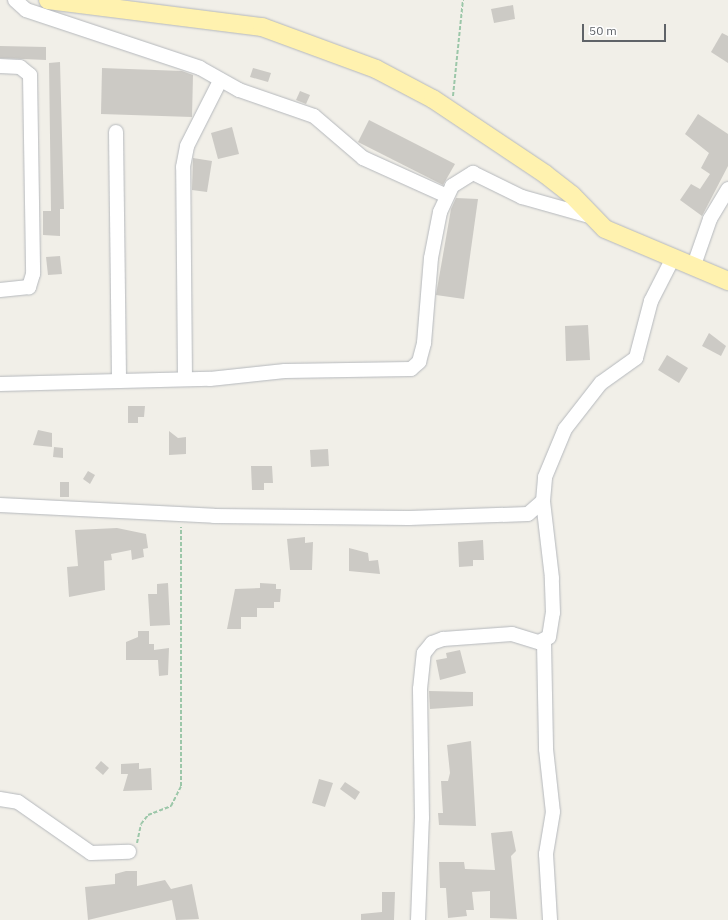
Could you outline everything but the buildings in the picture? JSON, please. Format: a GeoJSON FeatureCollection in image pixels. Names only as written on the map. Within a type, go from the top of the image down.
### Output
{"type":"FeatureCollection","features":[{"type":"Feature","properties":{"kind":"main road"},"geometry":{"type":"LineString","coordinates":[[48,0],[262,27],[376,69],[450,110],[550,178],[572,195],[589,216],[604,229],[673,258],[694,265],[728,281]]}},
{"type":"Feature","properties":{"kind":"street"},"geometry":{"type":"LineString","coordinates":[[15,0],[41,15],[200,68],[220,81],[314,116],[363,158],[445,195]]}},
{"type":"Feature","properties":{"kind":"street"},"geometry":{"type":"LineString","coordinates":[[0,66],[20,67],[30,75],[33,274],[29,287],[0,290]]}},
{"type":"Feature","properties":{"kind":"street"},"geometry":{"type":"LineString","coordinates":[[185,378],[183,167],[187,146],[220,81]]}},
{"type":"Feature","properties":{"kind":"street"},"geometry":{"type":"LineString","coordinates":[[116,132],[119,380]]}},
{"type":"Feature","properties":{"kind":"street"},"geometry":{"type":"LineString","coordinates":[[0,384],[185,378],[285,371],[411,369],[419,362],[424,343],[431,258],[445,195],[464,175],[473,173],[522,197],[589,216]]}},
{"type":"Feature","properties":{"kind":"street"},"geometry":{"type":"LineString","coordinates":[[694,265],[710,219],[728,189]]}},
{"type":"Feature","properties":{"kind":"street"},"geometry":{"type":"LineString","coordinates":[[550,920],[546,854],[553,812],[546,749],[544,642],[552,627],[553,613],[542,502],[545,477],[562,433],[591,394],[636,358],[651,301],[673,258]]}},
{"type":"Feature","properties":{"kind":"street"},"geometry":{"type":"LineString","coordinates":[[0,505],[182,514],[519,515],[534,511],[542,502]]}},
{"type":"Feature","properties":{"kind":"street"},"geometry":{"type":"LineString","coordinates":[[519,515],[545,530]]}},
{"type":"Feature","properties":{"kind":"street"},"geometry":{"type":"LineString","coordinates":[[418,920],[422,818],[420,690],[424,653],[432,642],[443,639],[512,634],[544,642]]}},
{"type":"Feature","properties":{"kind":"street"},"geometry":{"type":"LineString","coordinates":[[0,799],[18,802],[91,853],[132,849]]}},
{"type":"Feature","properties":{"kind":"path"},"geometry":{"type":"LineString","coordinates":[[450,110],[463,0]]}},
{"type":"Feature","properties":{"kind":"path"},"geometry":{"type":"LineString","coordinates":[[132,849],[141,824],[148,815],[171,806],[181,786],[182,514]]}}]}
